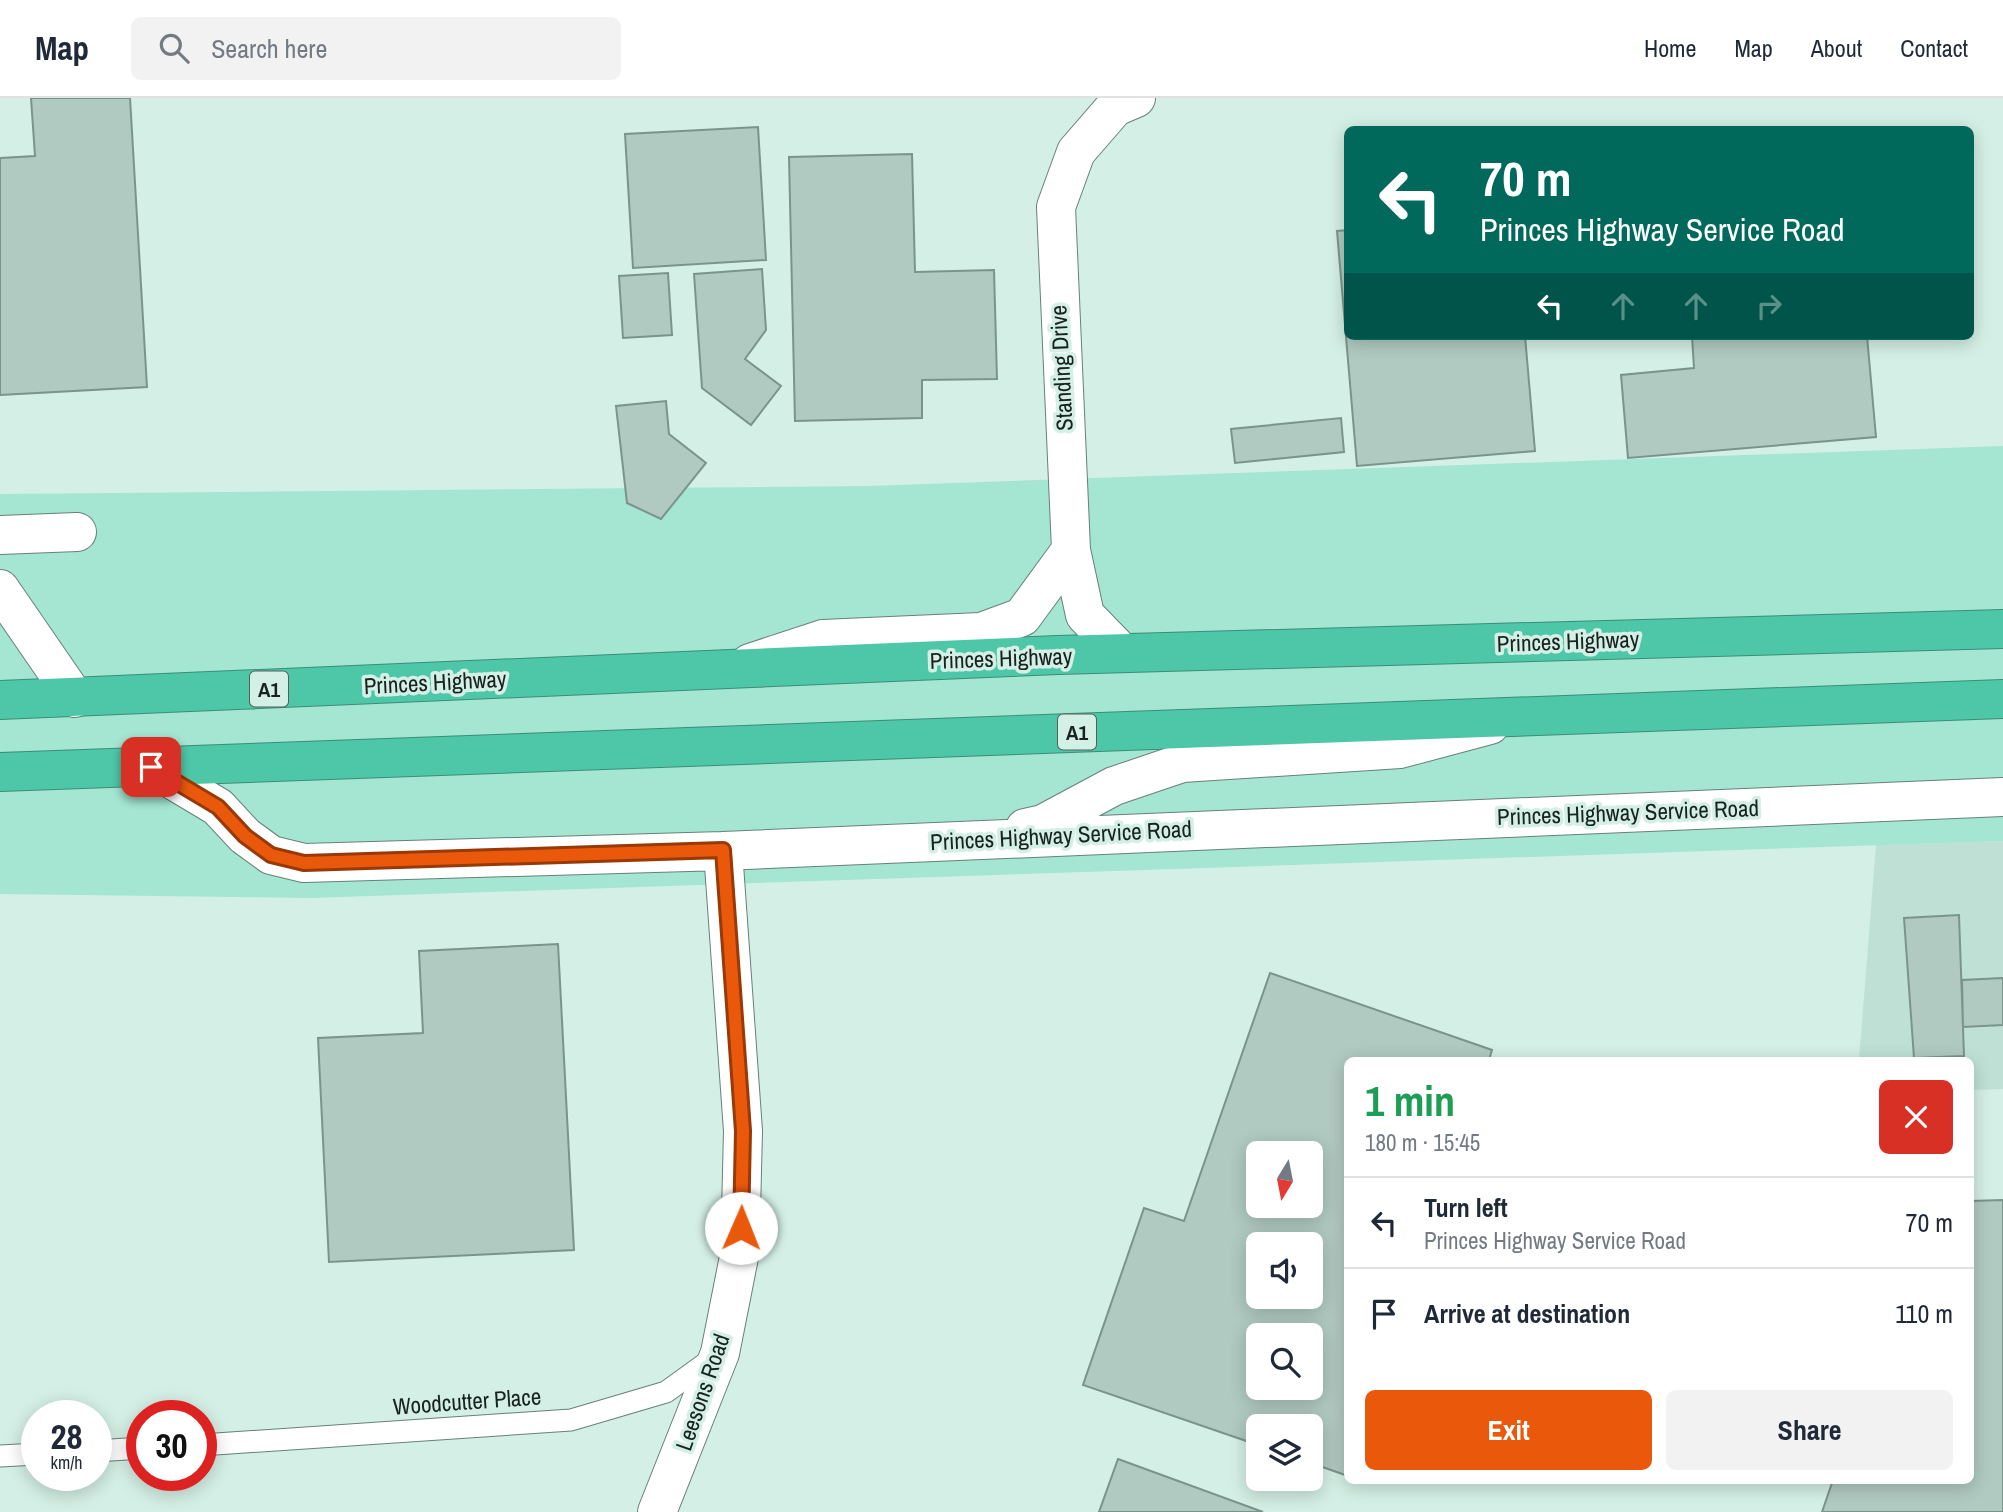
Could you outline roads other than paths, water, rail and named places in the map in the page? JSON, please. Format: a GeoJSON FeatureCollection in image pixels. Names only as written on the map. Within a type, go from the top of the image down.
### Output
{"type":"FeatureCollection","features":[{"type":"Feature","properties":{"kind":"highway","name":"Princes Highway"},"geometry":{"type":"LineString","coordinates":[[0,700],[1122,653],[2003,629]]}},
{"type":"Feature","properties":{"kind":"highway","name":"A1"},"geometry":{"type":"LineString","coordinates":[[0,772],[2003,699]]}},
{"type":"Feature","properties":{"kind":"street","name":"Standing Drive"},"geometry":{"type":"LineString","coordinates":[[1122,653],[1085,615],[1071,550],[1056,207],[1076,152],[1115,107],[1136,98]]}},
{"type":"Feature","properties":{"kind":"street"},"geometry":{"type":"LineString","coordinates":[[0,535],[76,533]]}},
{"type":"Feature","properties":{"kind":"street"},"geometry":{"type":"LineString","coordinates":[[733,669],[823,639],[981,632],[1022,617],[1071,550]]}},
{"type":"Feature","properties":{"kind":"street"},"geometry":{"type":"LineString","coordinates":[[0,589],[75,698]]}},
{"type":"Feature","properties":{"kind":"street"},"geometry":{"type":"LineString","coordinates":[[980,839],[1043,824],[1114,786],[1182,763],[1400,750],[1526,716]]}},
{"type":"Feature","properties":{"kind":"street","name":"Princes Highway Service Road"},"geometry":{"type":"LineString","coordinates":[[151,767],[218,807],[245,836],[271,855],[304,863],[723,850],[2003,797]]}},
{"type":"Feature","properties":{"kind":"street","name":"Leesons Road"},"geometry":{"type":"LineString","coordinates":[[657,1512],[720,1353],[740,1252],[743,1131],[723,850]]}},
{"type":"Feature","properties":{"kind":"lane","name":"Woodcutter Place"},"geometry":{"type":"LineString","coordinates":[[217,1444],[571,1420],[666,1392],[720,1353]]}},
{"type":"Feature","properties":{"kind":"lane"},"geometry":{"type":"LineString","coordinates":[[0,1456],[21,1455]]}}]}
